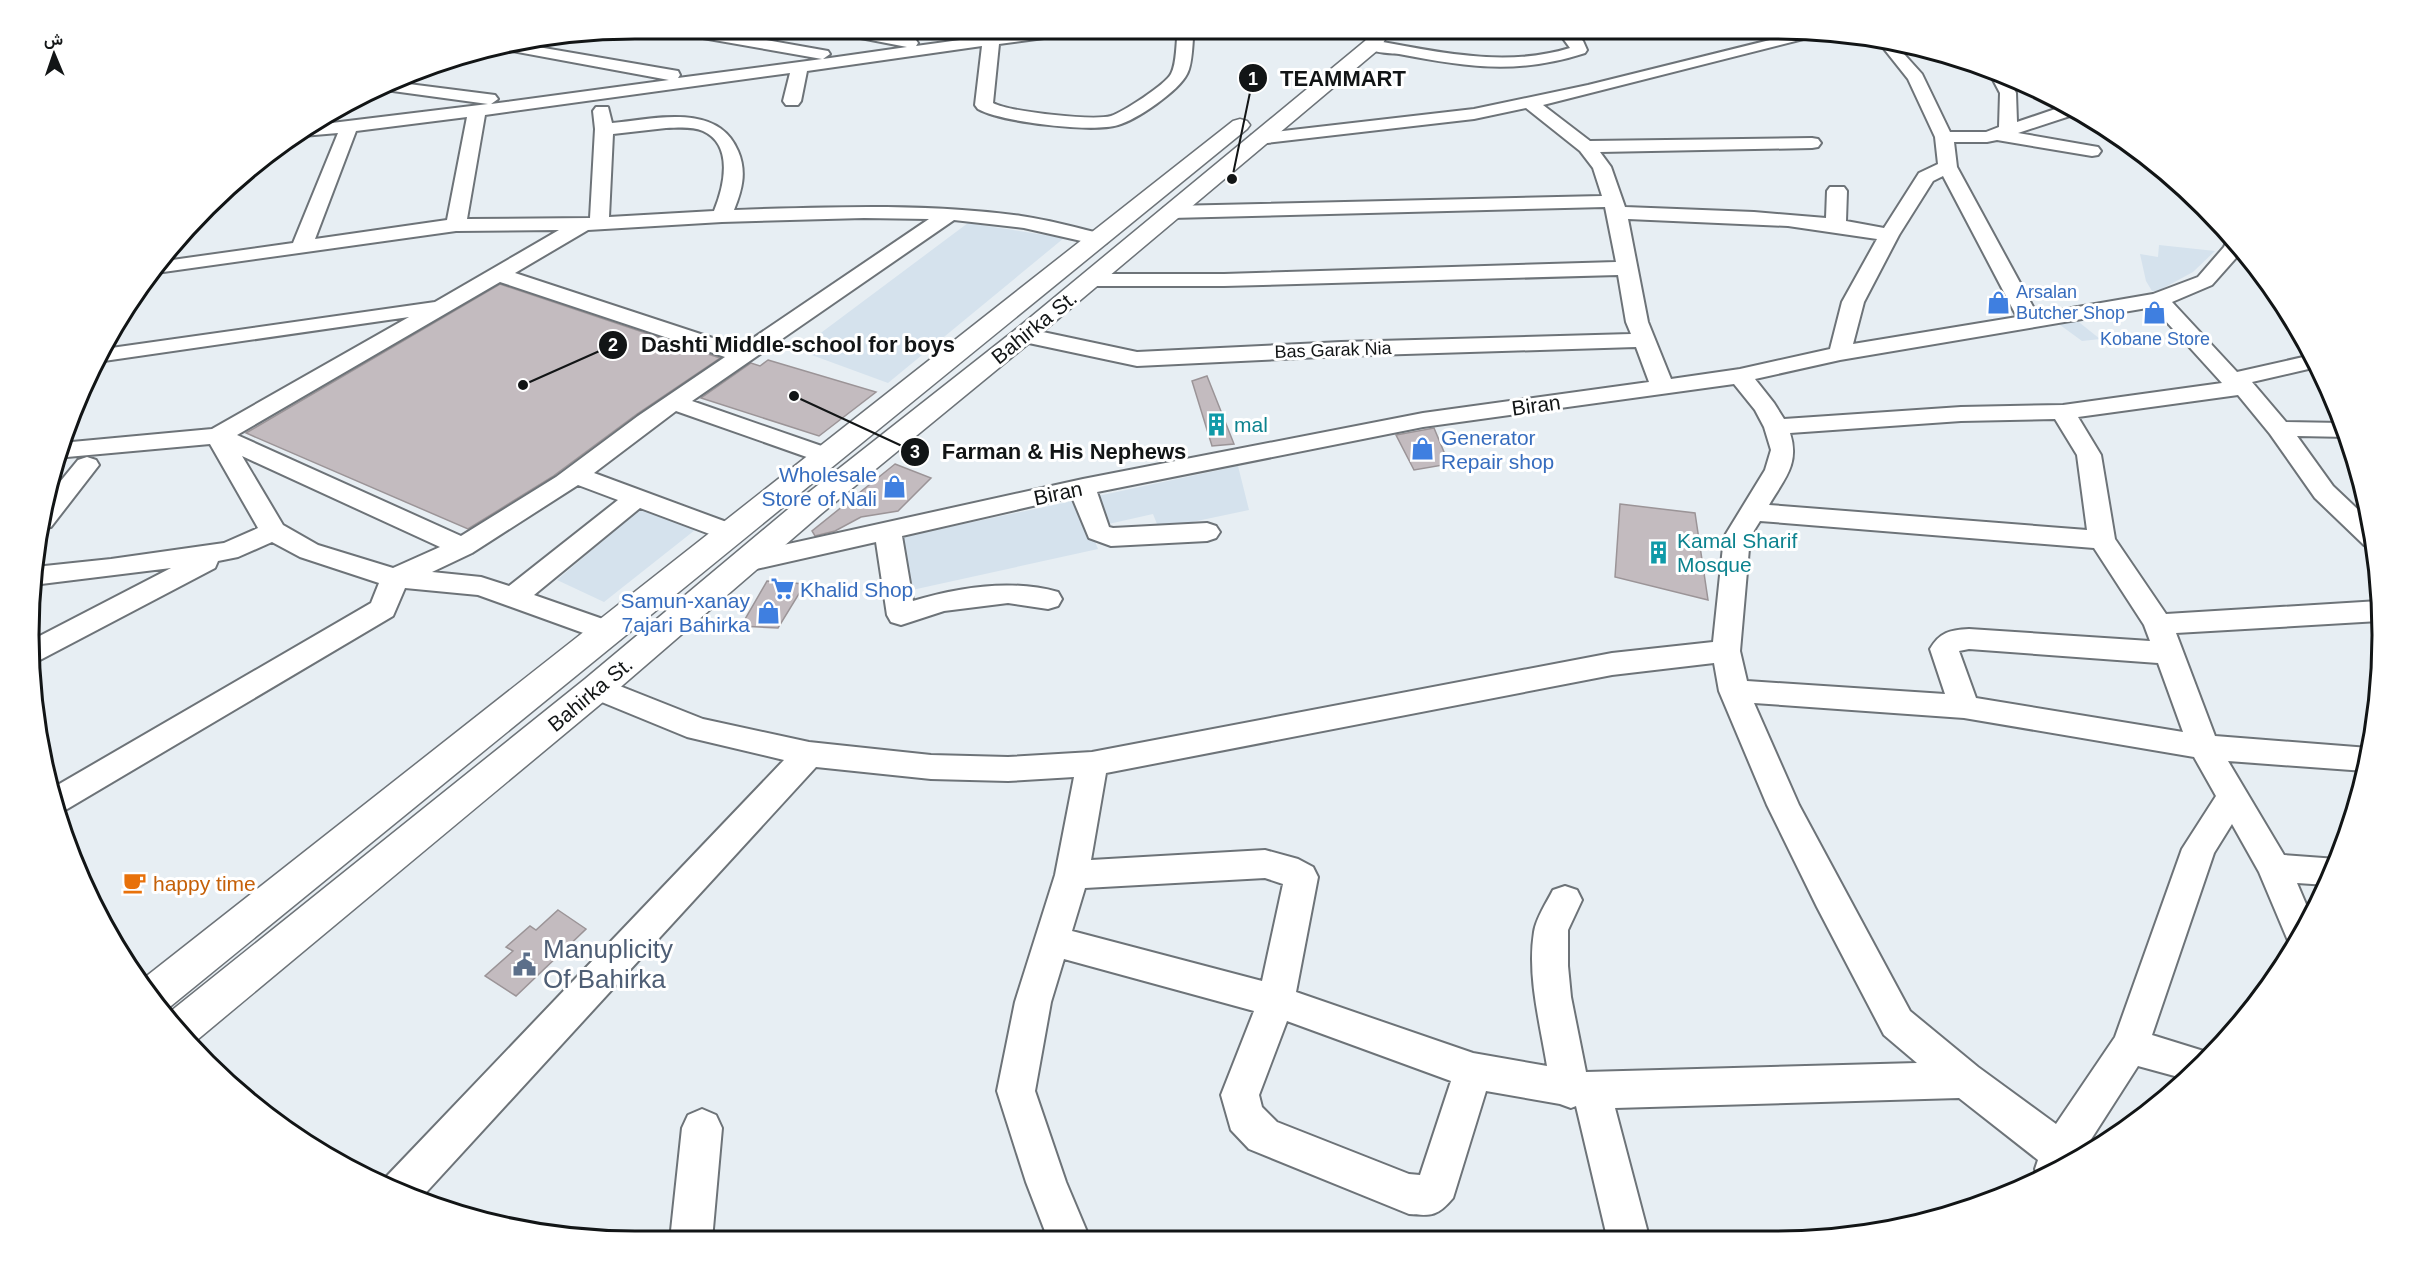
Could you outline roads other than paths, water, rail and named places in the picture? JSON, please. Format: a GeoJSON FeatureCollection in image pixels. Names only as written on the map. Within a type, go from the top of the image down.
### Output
{"type":"FeatureCollection","features":[{"type":"Feature","properties":{"kind":"main road","name":"Bahirka St."},"geometry":{"type":"LineString","coordinates":[[158,992],[610,632],[776,495],[1335,49],[1358,39]]}},
{"type":"Feature","properties":{"kind":"main road","name":"Bahirka St."},"geometry":{"type":"LineString","coordinates":[[185,1025],[597,688],[810,507],[1024,335],[1172,212],[1258,139],[1365,39]]}},
{"type":"Feature","properties":{"kind":"main road"},"geometry":{"type":"LineString","coordinates":[[776,495],[794,490],[802,492],[809,499],[810,507]]}},
{"type":"Feature","properties":{"kind":"street"},"geometry":{"type":"LineString","coordinates":[[740,39],[848,59]]}},
{"type":"Feature","properties":{"kind":"street"},"geometry":{"type":"LineString","coordinates":[[889,39],[933,48]]}},
{"type":"Feature","properties":{"kind":"street"},"geometry":{"type":"LineString","coordinates":[[318,131],[532,104],[992,40],[983,97],[984,105],[1007,114],[1099,123],[1114,121],[1124,116],[1169,88],[1180,73],[1185,39]]}},
{"type":"Feature","properties":{"kind":"street"},"geometry":{"type":"LineString","coordinates":[[1388,39],[1470,62],[1511,63],[1539,60],[1578,50],[1577,44],[1572,39]]}},
{"type":"Feature","properties":{"kind":"street"},"geometry":{"type":"LineString","coordinates":[[1258,139],[1473,114],[1530,103],[1790,39]]}},
{"type":"Feature","properties":{"kind":"street"},"geometry":{"type":"LineString","coordinates":[[523,49],[698,80]]}},
{"type":"Feature","properties":{"kind":"street"},"geometry":{"type":"LineString","coordinates":[[1892,50],[1916,78],[1944,137],[1948,167],[2031,322]]}},
{"type":"Feature","properties":{"kind":"street"},"geometry":{"type":"LineString","coordinates":[[792,101],[800,66]]}},
{"type":"Feature","properties":{"kind":"street"},"geometry":{"type":"LineString","coordinates":[[2002,133],[2008,93],[2003,84]]}},
{"type":"Feature","properties":{"kind":"street"},"geometry":{"type":"LineString","coordinates":[[399,88],[532,104]]}},
{"type":"Feature","properties":{"kind":"street"},"geometry":{"type":"LineString","coordinates":[[591,224],[604,129],[601,94]]}},
{"type":"Feature","properties":{"kind":"street"},"geometry":{"type":"LineString","coordinates":[[1530,103],[1586,147],[1602,167],[1616,207],[1637,322],[1663,387]]}},
{"type":"Feature","properties":{"kind":"street"},"geometry":{"type":"LineString","coordinates":[[456,225],[477,111]]}},
{"type":"Feature","properties":{"kind":"street"},"geometry":{"type":"LineString","coordinates":[[1944,137],[1987,137],[2066,115]]}},
{"type":"Feature","properties":{"kind":"street"},"geometry":{"type":"LineString","coordinates":[[604,129],[668,124],[704,125],[720,135],[731,153],[734,181],[722,216]]}},
{"type":"Feature","properties":{"kind":"street"},"geometry":{"type":"LineString","coordinates":[[302,246],[349,127]]}},
{"type":"Feature","properties":{"kind":"street"},"geometry":{"type":"LineString","coordinates":[[2002,133],[2092,151]]}},
{"type":"Feature","properties":{"kind":"street"},"geometry":{"type":"LineString","coordinates":[[1586,147],[1812,143]]}},
{"type":"Feature","properties":{"kind":"street"},"geometry":{"type":"LineString","coordinates":[[1840,353],[1853,302],[1889,235],[1926,177],[1948,167]]}},
{"type":"Feature","properties":{"kind":"street"},"geometry":{"type":"LineString","coordinates":[[1836,225],[1837,191]]}},
{"type":"Feature","properties":{"kind":"street"},"geometry":{"type":"LineString","coordinates":[[1172,212],[1616,207],[1836,225],[1889,235]]}},
{"type":"Feature","properties":{"kind":"street"},"geometry":{"type":"LineString","coordinates":[[166,267],[456,225],[591,224],[722,216],[864,212],[950,214],[1024,222],[1099,239]]}},
{"type":"Feature","properties":{"kind":"street"},"geometry":{"type":"LineString","coordinates":[[62,798],[383,609],[395,578],[463,547],[575,476],[674,402],[950,214]]}},
{"type":"Feature","properties":{"kind":"street"},"geometry":{"type":"LineString","coordinates":[[69,450],[218,436],[498,274],[591,224]]}},
{"type":"Feature","properties":{"kind":"street","name":"Biran"},"geometry":{"type":"LineString","coordinates":[[747,562],[888,533],[1083,488],[1423,420],[1740,376],[1840,353],[2158,300],[2205,281],[2231,251]]}},
{"type":"Feature","properties":{"kind":"street"},"geometry":{"type":"LineString","coordinates":[[1090,280],[1224,280],[1628,268]]}},
{"type":"Feature","properties":{"kind":"street"},"geometry":{"type":"LineString","coordinates":[[498,274],[742,355]]}},
{"type":"Feature","properties":{"kind":"street"},"geometry":{"type":"LineString","coordinates":[[2158,300],[2279,429],[2324,492],[2363,529]]}},
{"type":"Feature","properties":{"kind":"street"},"geometry":{"type":"LineString","coordinates":[[109,355],[444,305]]}},
{"type":"Feature","properties":{"kind":"street","name":"Bas Garak Nia"},"geometry":{"type":"LineString","coordinates":[[1024,335],[1137,359],[1644,340]]}},
{"type":"Feature","properties":{"kind":"street"},"geometry":{"type":"LineString","coordinates":[[1776,427],[1961,414],[2063,412],[2238,384],[2307,363]]}},
{"type":"Feature","properties":{"kind":"street"},"geometry":{"type":"LineString","coordinates":[[1740,376],[1766,408],[1776,427],[1783,450],[1777,470],[1737,537],[1726,651],[1734,692],[1788,815],[1897,1023],[1965,1080],[2031,1128],[2061,1158]]}},
{"type":"Feature","properties":{"kind":"street"},"geometry":{"type":"LineString","coordinates":[[674,402],[827,456]]}},
{"type":"Feature","properties":{"kind":"street"},"geometry":{"type":"LineString","coordinates":[[2063,412],[2089,454],[2102,540],[2158,624],[2204,747],[2274,868],[2297,923]]}},
{"type":"Feature","properties":{"kind":"street"},"geometry":{"type":"LineString","coordinates":[[2279,429],[2335,430]]}},
{"type":"Feature","properties":{"kind":"street"},"geometry":{"type":"LineString","coordinates":[[218,436],[273,531],[309,551],[395,578],[481,586],[610,632]]}},
{"type":"Feature","properties":{"kind":"street"},"geometry":{"type":"LineString","coordinates":[[218,436],[463,547]]}},
{"type":"Feature","properties":{"kind":"street"},"geometry":{"type":"LineString","coordinates":[[53,508],[87,465]]}},
{"type":"Feature","properties":{"kind":"street"},"geometry":{"type":"LineString","coordinates":[[575,476],[731,533]]}},
{"type":"Feature","properties":{"kind":"street"},"geometry":{"type":"LineString","coordinates":[[1083,488],[1086,503],[1098,532],[1111,537],[1207,532]]}},
{"type":"Feature","properties":{"kind":"street"},"geometry":{"type":"LineString","coordinates":[[513,597],[637,498]]}},
{"type":"Feature","properties":{"kind":"street"},"geometry":{"type":"LineString","coordinates":[[1750,512],[2102,540]]}},
{"type":"Feature","properties":{"kind":"street"},"geometry":{"type":"LineString","coordinates":[[39,648],[229,550],[273,531]]}},
{"type":"Feature","properties":{"kind":"street"},"geometry":{"type":"LineString","coordinates":[[888,533],[901,615],[942,602],[1008,594],[1048,599]]}},
{"type":"Feature","properties":{"kind":"street"},"geometry":{"type":"LineString","coordinates":[[42,575],[123,567],[229,550]]}},
{"type":"Feature","properties":{"kind":"street"},"geometry":{"type":"LineString","coordinates":[[2158,624],[2371,611]]}},
{"type":"Feature","properties":{"kind":"street"},"geometry":{"type":"LineString","coordinates":[[1964,707],[1944,649],[1952,640],[1969,639],[2168,652]]}},
{"type":"Feature","properties":{"kind":"street"},"geometry":{"type":"LineString","coordinates":[[597,688],[698,729],[808,754],[942,767],[1008,769],[1092,764],[1612,664],[1726,651]]}},
{"type":"Feature","properties":{"kind":"street"},"geometry":{"type":"LineString","coordinates":[[1734,692],[1964,707],[2204,747],[2359,758]]}},
{"type":"Feature","properties":{"kind":"street"},"geometry":{"type":"LineString","coordinates":[[405,1185],[808,754]]}},
{"type":"Feature","properties":{"kind":"street"},"geometry":{"type":"LineString","coordinates":[[1066,1231],[1046,1182],[1016,1091],[1032,1002],[1072,875],[1092,764]]}},
{"type":"Feature","properties":{"kind":"street"},"geometry":{"type":"LineString","coordinates":[[2068,1155],[2130,1046],[2199,849],[2232,797]]}},
{"type":"Feature","properties":{"kind":"street"},"geometry":{"type":"LineString","coordinates":[[1072,875],[1264,864],[1286,869],[1301,877],[1275,1001],[1240,1095],[1245,1116],[1263,1136],[1409,1194],[1429,1196],[1439,1184],[1473,1071]]}},
{"type":"Feature","properties":{"kind":"street"},"geometry":{"type":"LineString","coordinates":[[2274,868],[2324,871]]}},
{"type":"Feature","properties":{"kind":"street"},"geometry":{"type":"LineString","coordinates":[[1565,900],[1551,930],[1550,966],[1553,997],[1626,1231]]}},
{"type":"Feature","properties":{"kind":"street"},"geometry":{"type":"LineString","coordinates":[[1053,941],[1275,1001],[1473,1071],[1581,1090],[1965,1080]]}},
{"type":"Feature","properties":{"kind":"street"},"geometry":{"type":"LineString","coordinates":[[2130,1046],[2190,1063]]}},
{"type":"Feature","properties":{"kind":"street"},"geometry":{"type":"LineString","coordinates":[[693,1231],[702,1128]]}},
{"type":"Feature","properties":{"kind":"place","name":"TEAMMART"},"geometry":{"type":"Point","coordinates":[1232,179]}},
{"type":"Feature","properties":{"kind":"place","name":"Arsalan Butcher Shop"},"geometry":{"type":"Point","coordinates":[1998,302]}},
{"type":"Feature","properties":{"kind":"place","name":"Kobane Store"},"geometry":{"type":"Point","coordinates":[2155,313]}},
{"type":"Feature","properties":{"kind":"place","name":"Dashti Middle-school for boys"},"geometry":{"type":"Point","coordinates":[523,385]}},
{"type":"Feature","properties":{"kind":"place","name":"Farman & His Nephews"},"geometry":{"type":"Point","coordinates":[794,396]}},
{"type":"Feature","properties":{"kind":"place","name":"mal"},"geometry":{"type":"Point","coordinates":[1216,424]}},
{"type":"Feature","properties":{"kind":"place","name":"Generator Repair shop"},"geometry":{"type":"Point","coordinates":[1423,449]}},
{"type":"Feature","properties":{"kind":"place","name":"Wholesale Store of Nali"},"geometry":{"type":"Point","coordinates":[895,486]}},
{"type":"Feature","properties":{"kind":"place","name":"Kamal Sharif Mosque"},"geometry":{"type":"Point","coordinates":[1659,552]}},
{"type":"Feature","properties":{"kind":"place","name":"Khalid Shop"},"geometry":{"type":"Point","coordinates":[782,589]}},
{"type":"Feature","properties":{"kind":"place","name":"Samun-xanay 7ajari Bahirka"},"geometry":{"type":"Point","coordinates":[768,612]}},
{"type":"Feature","properties":{"kind":"place","name":"happy time"},"geometry":{"type":"Point","coordinates":[135,883]}},
{"type":"Feature","properties":{"kind":"place","name":"Manuplicity Of Bahirka"},"geometry":{"type":"Point","coordinates":[525,964]}}]}
